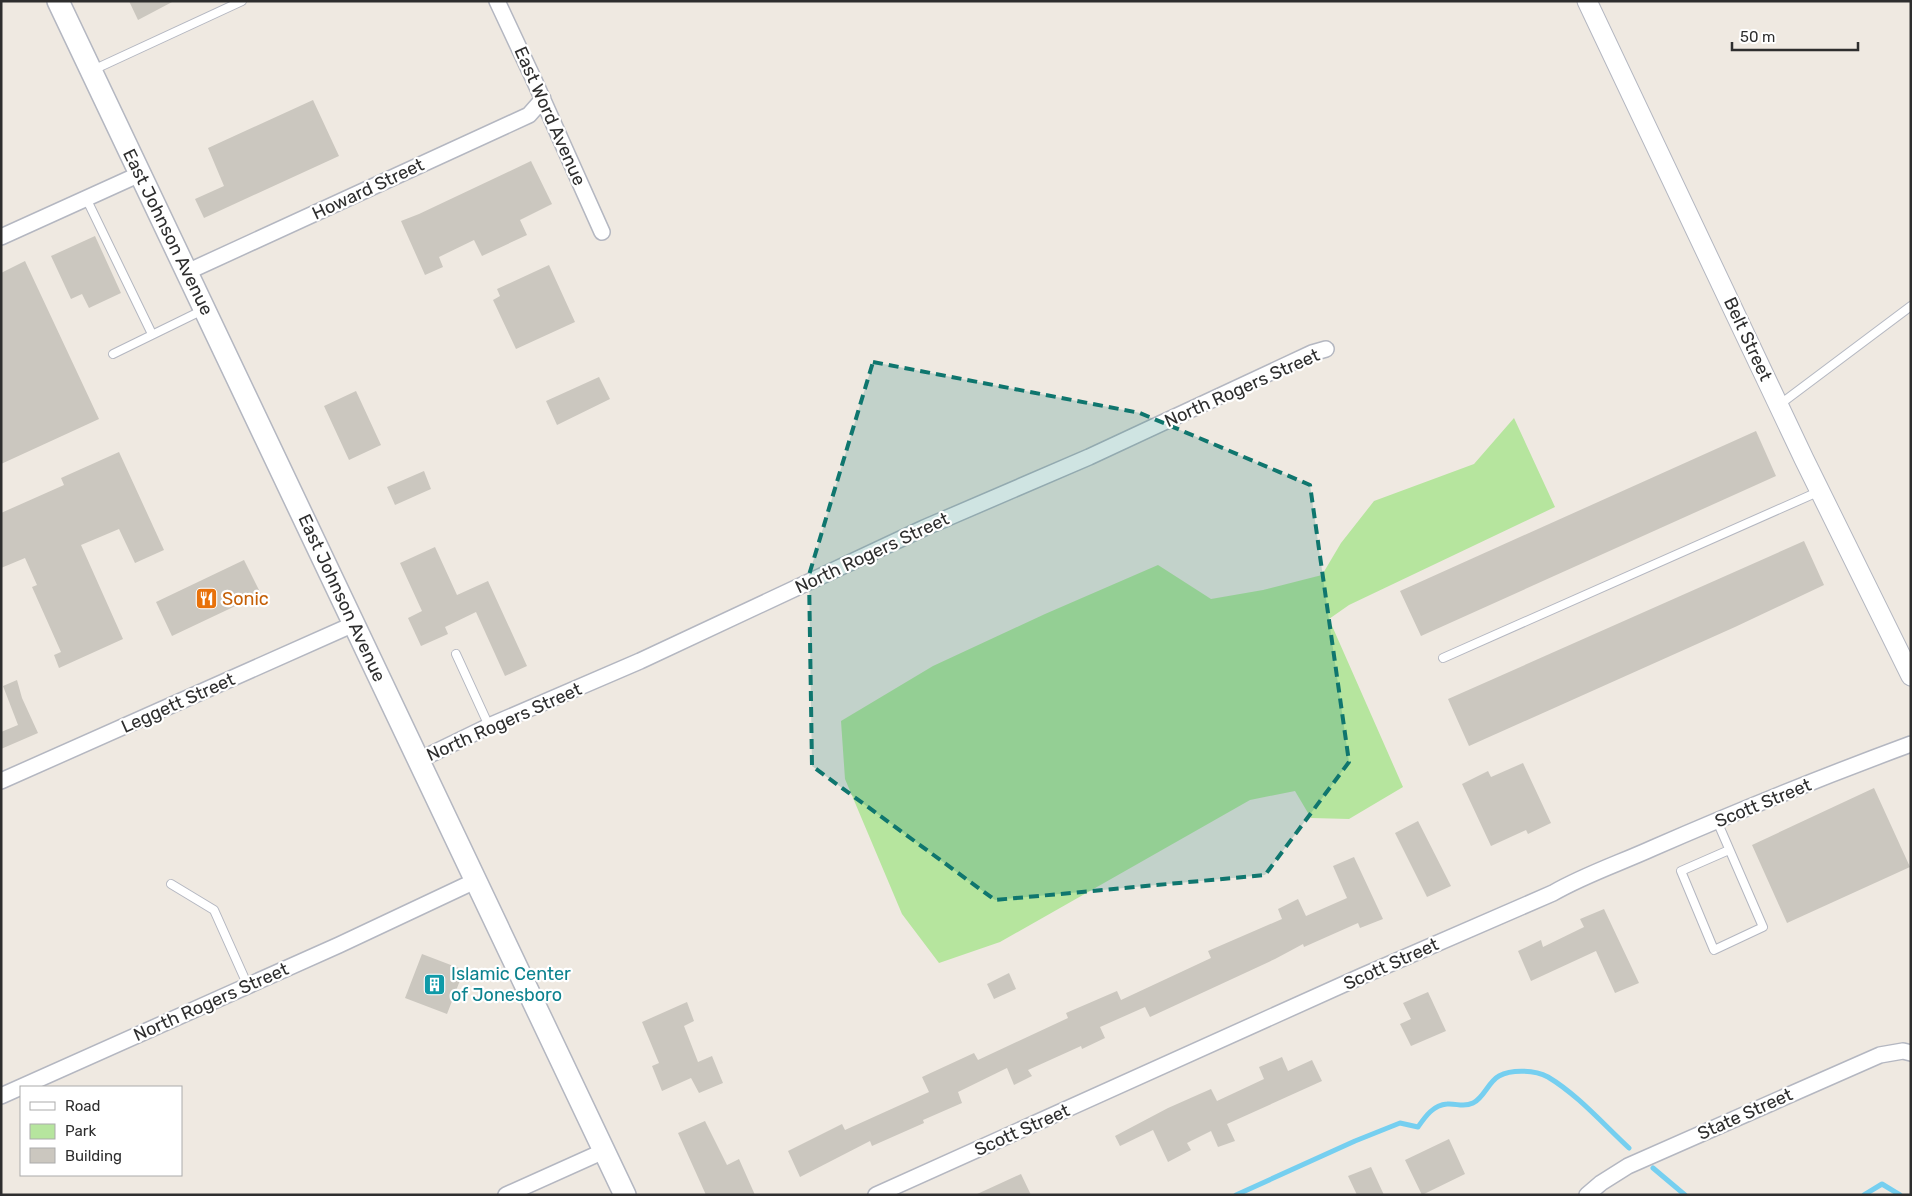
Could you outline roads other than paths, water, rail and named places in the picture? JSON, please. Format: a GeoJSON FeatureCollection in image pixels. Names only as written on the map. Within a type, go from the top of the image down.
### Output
{"type":"FeatureCollection","features":[{"type":"Feature","properties":{"kind":"main road","name":"East Johnson Avenue"},"geometry":{"type":"LineString","coordinates":[[58,1],[625,1195]]}},
{"type":"Feature","properties":{"kind":"street","name":"East Word Avenue"},"geometry":{"type":"LineString","coordinates":[[497,1],[602,232]]}},
{"type":"Feature","properties":{"kind":"street","name":"Belt Street"},"geometry":{"type":"LineString","coordinates":[[1587,1],[1779,405],[1911,676]]}},
{"type":"Feature","properties":{"kind":"street","name":"Howard Street"},"geometry":{"type":"LineString","coordinates":[[187,272],[529,115],[543,99]]}},
{"type":"Feature","properties":{"kind":"street"},"geometry":{"type":"LineString","coordinates":[[1,237],[140,174]]}},
{"type":"Feature","properties":{"kind":"street","name":"North Rogers Street"},"geometry":{"type":"LineString","coordinates":[[419,760],[489,726],[640,661],[924,528],[1089,457],[1312,353],[1326,350]]}},
{"type":"Feature","properties":{"kind":"street","name":"Leggett Street"},"geometry":{"type":"LineString","coordinates":[[1,781],[354,624]]}},
{"type":"Feature","properties":{"kind":"street","name":"Scott Street"},"geometry":{"type":"LineString","coordinates":[[876,1195],[1362,976],[1552,893],[1573,881],[1601,871],[1717,821],[1911,744]]}},
{"type":"Feature","properties":{"kind":"street","name":"North Rogers Street"},"geometry":{"type":"LineString","coordinates":[[23,1086],[339,945],[475,881]]}},
{"type":"Feature","properties":{"kind":"street","name":"State Street"},"geometry":{"type":"LineString","coordinates":[[1587,1195],[1601,1183],[1628,1166],[1871,1058],[1903,1051],[1911,1052]]}},
{"type":"Feature","properties":{"kind":"street","name":"North Rogers Street"},"geometry":{"type":"LineString","coordinates":[[1,1096],[20,1088]]}},
{"type":"Feature","properties":{"kind":"street"},"geometry":{"type":"LineString","coordinates":[[506,1195],[604,1151]]}},
{"type":"Feature","properties":{"kind":"lane"},"geometry":{"type":"LineString","coordinates":[[91,70],[242,1]]}},
{"type":"Feature","properties":{"kind":"lane"},"geometry":{"type":"LineString","coordinates":[[86,198],[152,334]]}},
{"type":"Feature","properties":{"kind":"lane"},"geometry":{"type":"LineString","coordinates":[[1779,405],[1911,306]]}},
{"type":"Feature","properties":{"kind":"lane"},"geometry":{"type":"LineString","coordinates":[[113,354],[205,309]]}},
{"type":"Feature","properties":{"kind":"lane"},"geometry":{"type":"LineString","coordinates":[[1444,658],[1820,490]]}},
{"type":"Feature","properties":{"kind":"lane"},"geometry":{"type":"LineString","coordinates":[[456,654],[489,726]]}},
{"type":"Feature","properties":{"kind":"lane"},"geometry":{"type":"LineString","coordinates":[[1717,821],[1763,927],[1714,950],[1681,871],[1729,850]]}},
{"type":"Feature","properties":{"kind":"lane"},"geometry":{"type":"LineString","coordinates":[[171,884],[214,910],[248,986]]}},
{"type":"Feature","properties":{"kind":"waterway"},"geometry":{"type":"LineString","coordinates":[[1236,1195],[1355,1141],[1400,1123],[1418,1127],[1430,1112],[1442,1105],[1466,1105],[1473,1103],[1480,1098],[1499,1076],[1517,1071],[1543,1075],[1559,1084],[1580,1101],[1629,1148]]}},
{"type":"Feature","properties":{"kind":"waterway"},"geometry":{"type":"LineString","coordinates":[[1653,1168],[1685,1195]]}},
{"type":"Feature","properties":{"kind":"waterway"},"geometry":{"type":"LineString","coordinates":[[1864,1195],[1882,1184],[1900,1195]]}},
{"type":"Feature","properties":{"kind":"place","name":"Sonic"},"geometry":{"type":"Point","coordinates":[206,599]}},
{"type":"Feature","properties":{"kind":"place","name":"Islamic Center of Jonesboro"},"geometry":{"type":"Point","coordinates":[435,984]}}]}
